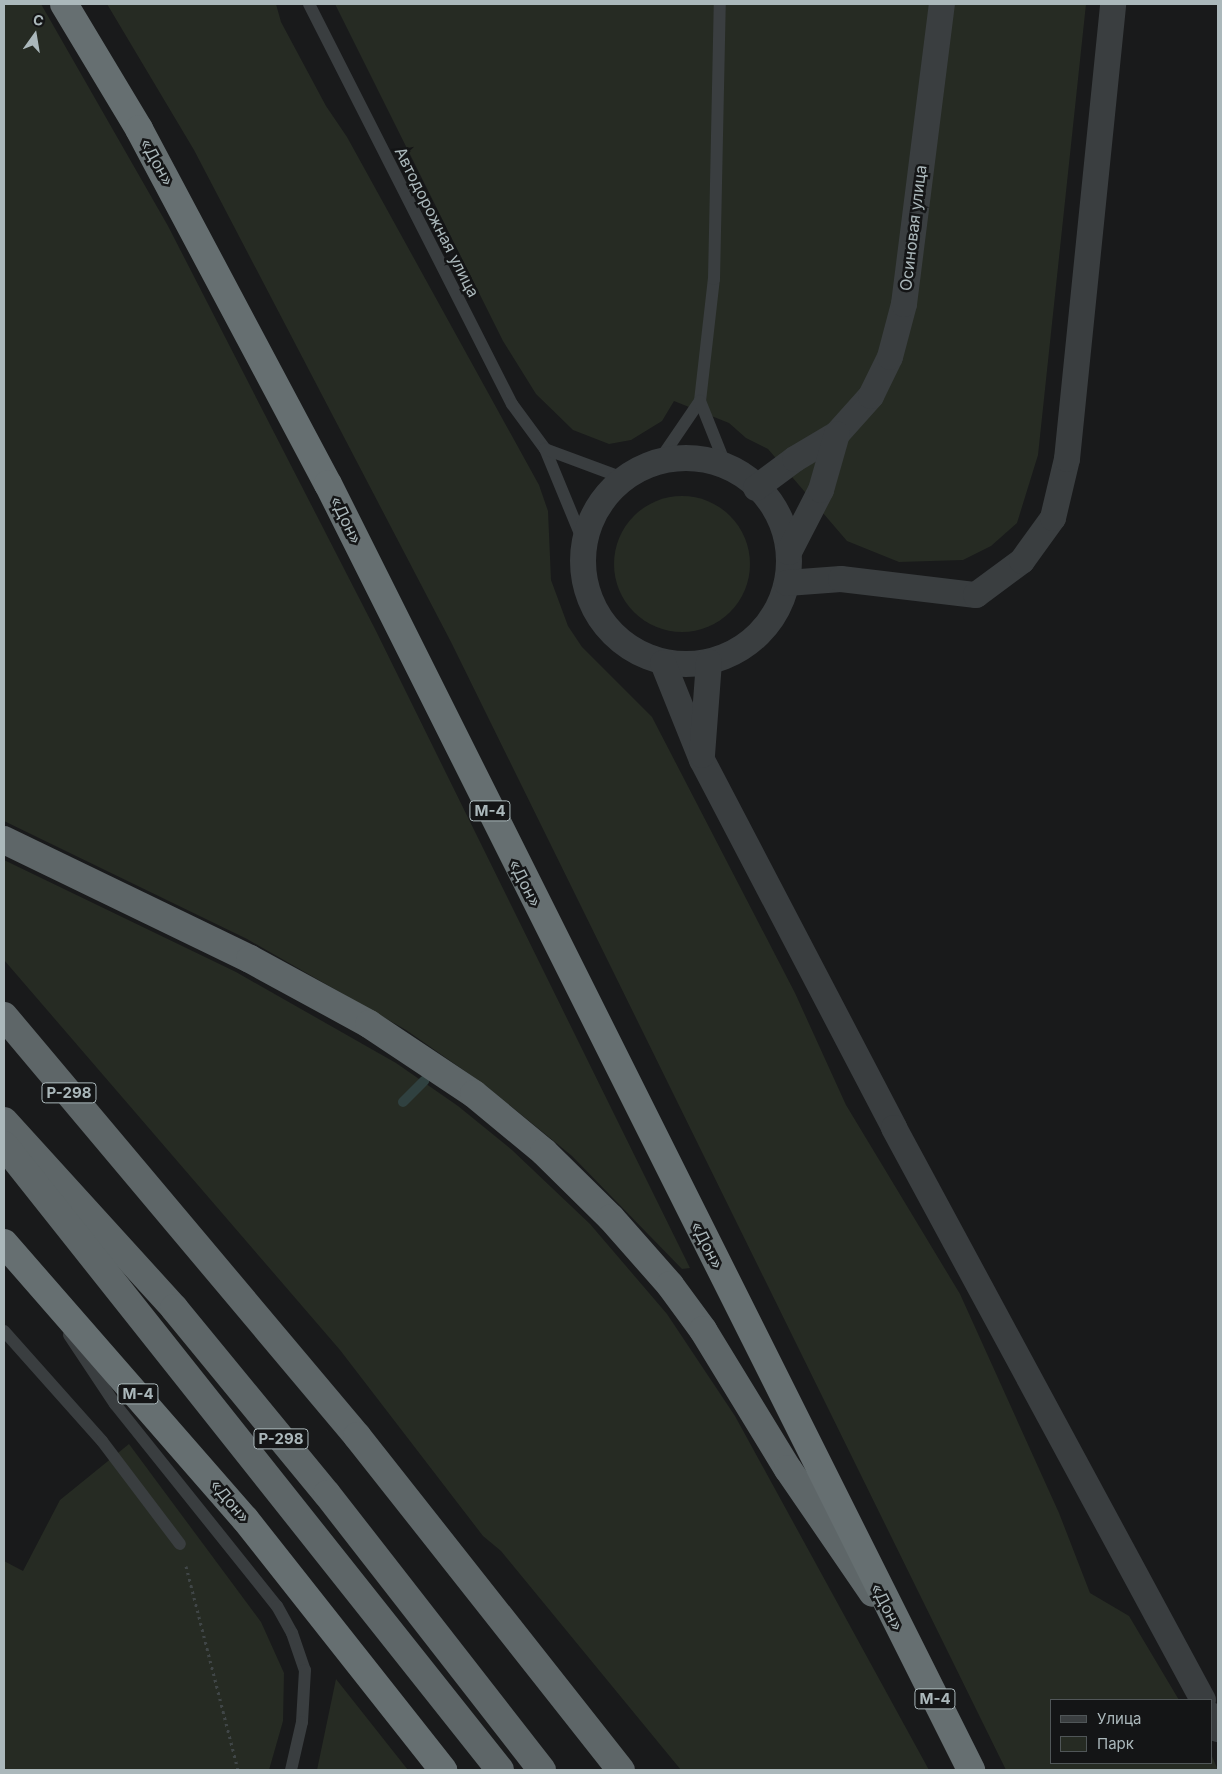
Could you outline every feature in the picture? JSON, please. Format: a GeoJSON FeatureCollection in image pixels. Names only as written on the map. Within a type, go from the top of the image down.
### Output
{"type":"FeatureCollection","features":[{"type":"Feature","properties":{"kind":"highway","name":"«Дон»"},"geometry":{"type":"LineString","coordinates":[[64,4],[138,128],[328,484],[898,1629],[971,1770]]}},
{"type":"Feature","properties":{"kind":"highway"},"geometry":{"type":"LineString","coordinates":[[4,840],[250,959],[369,1024],[474,1094],[544,1152],[611,1218],[670,1285],[713,1345],[788,1469],[898,1629]]}},
{"type":"Feature","properties":{"kind":"highway","name":"Р-298"},"geometry":{"type":"LineString","coordinates":[[4,1016],[356,1436],[621,1770]]}},
{"type":"Feature","properties":{"kind":"highway","name":"Р-298"},"geometry":{"type":"LineString","coordinates":[[4,1121],[198,1338],[327,1494],[542,1770]]}},
{"type":"Feature","properties":{"kind":"highway"},"geometry":{"type":"LineString","coordinates":[[4,1145],[500,1770]]}},
{"type":"Feature","properties":{"kind":"highway","name":"«Дон»"},"geometry":{"type":"LineString","coordinates":[[4,1243],[245,1519],[443,1770]]}},
{"type":"Feature","properties":{"kind":"street","name":"Осиновая улица"},"geometry":{"type":"LineString","coordinates":[[837,434],[871,396],[890,357],[904,304],[942,4]]}},
{"type":"Feature","properties":{"kind":"street"},"geometry":{"type":"LineString","coordinates":[[787,583],[841,579],[976,595],[1022,561],[1053,518],[1066,459],[1112,4]]}},
{"type":"Feature","properties":{"kind":"street"},"geometry":{"type":"LineString","coordinates":[[756,488],[794,458],[837,434]]}},
{"type":"Feature","properties":{"kind":"street"},"geometry":{"type":"LineString","coordinates":[[789,552],[821,490],[837,434]]}},
{"type":"Feature","properties":{"kind":"street"},"geometry":{"type":"LineString","coordinates":[[689,457],[726,466],[769,499],[781,520],[789,552],[787,583],[775,614],[754,640],[740,650],[709,662],[663,663],[633,651],[605,627],[590,602],[581,564],[583,541],[598,504],[623,478],[659,461],[689,457]]}},
{"type":"Feature","properties":{"kind":"street"},"geometry":{"type":"LineString","coordinates":[[702,760],[709,662]]}},
{"type":"Feature","properties":{"kind":"street"},"geometry":{"type":"LineString","coordinates":[[663,663],[702,760],[899,1137],[1202,1699]]}},
{"type":"Feature","properties":{"kind":"street"},"geometry":{"type":"LineString","coordinates":[[1212,1717],[1218,1728]]}},
{"type":"Feature","properties":{"kind":"lane","name":"Автодорожная улица"},"geometry":{"type":"LineString","coordinates":[[309,4],[512,404],[545,449],[583,541]]}},
{"type":"Feature","properties":{"kind":"lane"},"geometry":{"type":"LineString","coordinates":[[659,461],[700,401],[714,280],[720,4]]}},
{"type":"Feature","properties":{"kind":"lane"},"geometry":{"type":"LineString","coordinates":[[700,401],[726,466]]}},
{"type":"Feature","properties":{"kind":"lane"},"geometry":{"type":"LineString","coordinates":[[545,449],[623,478]]}},
{"type":"Feature","properties":{"kind":"lane"},"geometry":{"type":"LineString","coordinates":[[28,1272],[115,1404],[277,1606],[292,1633],[305,1670],[302,1722],[291,1770]]}},
{"type":"Feature","properties":{"kind":"lane"},"geometry":{"type":"LineString","coordinates":[[4,1331],[102,1441],[180,1544]]}},
{"type":"Feature","properties":{"kind":"path"},"geometry":{"type":"LineString","coordinates":[[180,1544],[238,1770]]}},
{"type":"Feature","properties":{"kind":"green space"},"geometry":{"type":"Polygon","coordinates":[[[4,4],[41,4],[168,226],[375,629],[690,1268],[682,1269],[572,1156],[485,1085],[406,1030],[247,939],[4,821],[4,4]]]}},
{"type":"Feature","properties":{"kind":"green space"},"geometry":{"type":"Polygon","coordinates":[[[107,4],[276,4],[281,22],[326,106],[347,137],[539,485],[548,511],[551,580],[568,626],[582,647],[652,717],[795,993],[846,1105],[960,1294],[1059,1513],[1090,1593],[1129,1616],[1178,1699],[1050,1699],[1050,1764],[1212,1764],[1212,1756],[1218,1770],[1006,1770],[451,642],[194,150],[107,4]]]}},
{"type":"Feature","properties":{"kind":"green space"},"geometry":{"type":"Polygon","coordinates":[[[335,4],[1086,4],[1038,455],[1017,523],[991,546],[963,560],[899,562],[847,541],[768,449],[746,438],[729,423],[674,401],[662,421],[631,440],[609,444],[573,430],[536,394],[503,341],[335,4]]]}},
{"type":"Feature","properties":{"kind":"green space"},"geometry":{"type":"Polygon","coordinates":[[[682,496],[708,501],[720,507],[730,516],[739,526],[745,538],[750,564],[745,590],[739,602],[730,612],[720,621],[708,627],[682,632],[656,627],[644,621],[634,612],[625,602],[619,590],[614,564],[619,538],[625,526],[634,516],[644,507],[656,501],[682,496]]]}},
{"type":"Feature","properties":{"kind":"green space"},"geometry":{"type":"Polygon","coordinates":[[[4,860],[236,972],[396,1063],[458,1106],[512,1150],[590,1224],[667,1314],[735,1416],[929,1770],[681,1770],[501,1551],[483,1536],[340,1350],[4,960],[4,860]]]}},
{"type":"Feature","properties":{"kind":"green space"},"geometry":{"type":"Polygon","coordinates":[[[129,1444],[261,1622],[284,1673],[283,1721],[269,1770],[4,1770],[4,1561],[23,1571],[60,1500],[129,1444]]]}},
{"type":"Feature","properties":{"kind":"green space"},"geometry":{"type":"Polygon","coordinates":[[[336,1679],[408,1770],[317,1770],[336,1679]]]}},
{"type":"Feature","properties":{"kind":"waterway"},"geometry":{"type":"LineString","coordinates":[[403,1102],[424,1081]]}}]}
